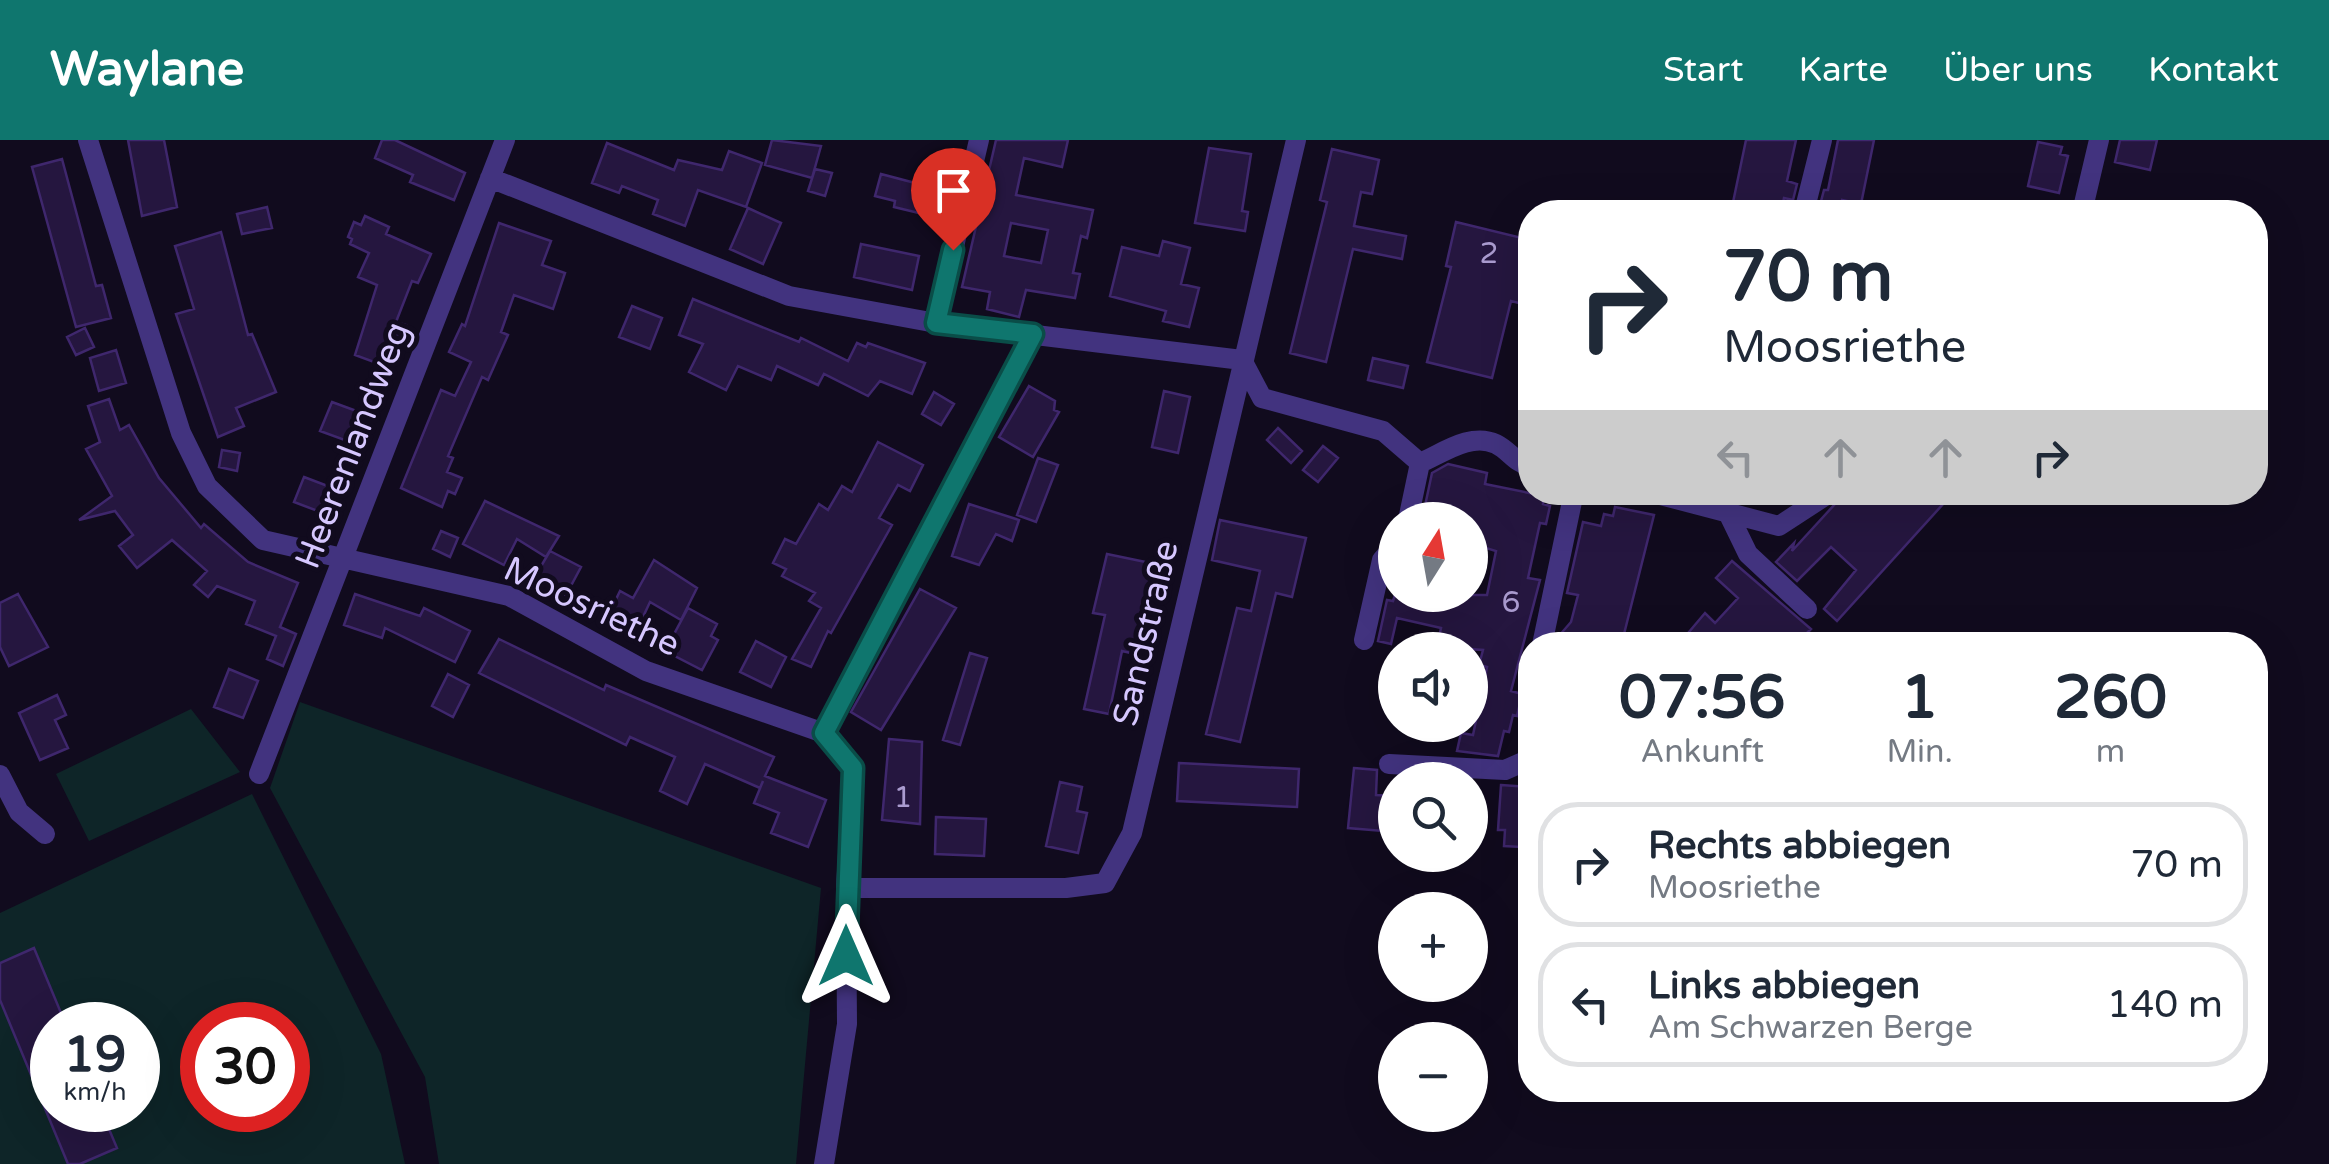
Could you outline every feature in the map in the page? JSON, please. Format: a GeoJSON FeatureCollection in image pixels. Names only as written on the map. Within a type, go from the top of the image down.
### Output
{"type":"FeatureCollection","features":[{"type":"Feature","properties":{"kind":"street","name":"Moosriethe"},"geometry":{"type":"LineString","coordinates":[[88,140],[180,433],[208,486],[262,540],[342,562],[509,596],[646,671],[824,733]]}},
{"type":"Feature","properties":{"kind":"street","name":"Heerenlandweg"},"geometry":{"type":"LineString","coordinates":[[258,774],[506,140]]}},
{"type":"Feature","properties":{"kind":"street"},"geometry":{"type":"LineString","coordinates":[[936,323],[979,140]]}},
{"type":"Feature","properties":{"kind":"street","name":"Sandstraße"},"geometry":{"type":"LineString","coordinates":[[846,888],[1066,888],[1105,883],[1132,833],[1296,140]]}},
{"type":"Feature","properties":{"kind":"street"},"geometry":{"type":"LineString","coordinates":[[1807,200],[1822,140]]}},
{"type":"Feature","properties":{"kind":"street"},"geometry":{"type":"LineString","coordinates":[[2085,200],[2098,140]]}},
{"type":"Feature","properties":{"kind":"street"},"geometry":{"type":"LineString","coordinates":[[490,178],[789,296],[936,323],[1242,360],[1262,398],[1383,430],[1420,463]]}},
{"type":"Feature","properties":{"kind":"street"},"geometry":{"type":"LineString","coordinates":[[824,1164],[847,1024],[846,888],[853,768],[824,733],[1033,334]]}},
{"type":"Feature","properties":{"kind":"street"},"geometry":{"type":"LineString","coordinates":[[1420,463],[1473,439],[1496,444],[1518,462]]}},
{"type":"Feature","properties":{"kind":"street"},"geometry":{"type":"LineString","coordinates":[[1412,502],[1420,463]]}},
{"type":"Feature","properties":{"kind":"street"},"geometry":{"type":"LineString","coordinates":[[1545,632],[1571,505]]}},
{"type":"Feature","properties":{"kind":"street"},"geometry":{"type":"LineString","coordinates":[[1693,505],[1779,526],[1811,505]]}},
{"type":"Feature","properties":{"kind":"street"},"geometry":{"type":"LineString","coordinates":[[1730,516],[1748,554],[1808,608]]}},
{"type":"Feature","properties":{"kind":"street"},"geometry":{"type":"LineString","coordinates":[[1364,640],[1378,578]]}},
{"type":"Feature","properties":{"kind":"street"},"geometry":{"type":"LineString","coordinates":[[1488,769],[1505,770],[1518,762]]}},
{"type":"Feature","properties":{"kind":"street"},"geometry":{"type":"LineString","coordinates":[[0,775],[19,812],[45,834]]}},
{"type":"Feature","properties":{"kind":"green space"},"geometry":{"type":"Polygon","coordinates":[[[300,702],[821,888],[796,1164],[439,1164],[425,1077],[270,788],[300,702]]]}},
{"type":"Feature","properties":{"kind":"green space"},"geometry":{"type":"Polygon","coordinates":[[[191,709],[240,772],[89,841],[56,774],[191,709]]]}},
{"type":"Feature","properties":{"kind":"green space"},"geometry":{"type":"Polygon","coordinates":[[[252,794],[381,1054],[405,1164],[0,1164],[0,913],[252,794]]]}},
{"type":"Feature","properties":{"kind":"building"},"geometry":{"type":"Polygon","coordinates":[[[128,140],[164,140],[177,207],[142,216],[128,140]]]}},
{"type":"Feature","properties":{"kind":"building"},"geometry":{"type":"Polygon","coordinates":[[[382,140],[395,140],[465,173],[454,200],[410,182],[413,175],[375,158],[382,140]]]}},
{"type":"Feature","properties":{"kind":"building"},"geometry":{"type":"Polygon","coordinates":[[[772,140],[821,146],[812,178],[765,165],[772,140]]]}},
{"type":"Feature","properties":{"kind":"building"},"geometry":{"type":"Polygon","coordinates":[[[996,140],[1068,140],[1062,167],[1024,158],[1016,195],[1093,210],[1087,238],[1081,236],[1073,273],[1080,274],[1075,298],[1026,290],[1019,317],[987,309],[990,292],[962,287],[996,140]],[[1011,223],[1004,256],[1041,263],[1048,230],[1011,223]]]}},
{"type":"Feature","properties":{"kind":"building"},"geometry":{"type":"Polygon","coordinates":[[[1746,140],[1796,140],[1787,181],[1797,184],[1793,200],[1734,200],[1746,140]]]}},
{"type":"Feature","properties":{"kind":"building"},"geometry":{"type":"Polygon","coordinates":[[[1838,140],[1874,140],[1862,200],[1821,200],[1824,190],[1828,190],[1838,140]]]}},
{"type":"Feature","properties":{"kind":"building"},"geometry":{"type":"Polygon","coordinates":[[[2120,140],[2157,140],[2150,170],[2115,162],[2120,140]]]}},
{"type":"Feature","properties":{"kind":"building"},"geometry":{"type":"Polygon","coordinates":[[[2038,142],[2062,147],[2060,154],[2068,156],[2059,193],[2028,186],[2038,142]]]}},
{"type":"Feature","properties":{"kind":"building"},"geometry":{"type":"Polygon","coordinates":[[[607,143],[674,170],[678,160],[722,170],[729,151],[762,163],[746,207],[698,190],[685,226],[653,214],[658,200],[622,186],[619,193],[592,183],[607,143]]]}},
{"type":"Feature","properties":{"kind":"building"},"geometry":{"type":"Polygon","coordinates":[[[1209,148],[1251,154],[1242,211],[1248,212],[1245,231],[1195,223],[1209,148]]]}},
{"type":"Feature","properties":{"kind":"building"},"geometry":{"type":"Polygon","coordinates":[[[1332,149],[1379,160],[1372,194],[1361,192],[1354,226],[1406,236],[1402,259],[1353,249],[1326,362],[1290,353],[1327,202],[1320,200],[1332,149]]]}},
{"type":"Feature","properties":{"kind":"building"},"geometry":{"type":"Polygon","coordinates":[[[62,159],[96,286],[102,285],[111,318],[76,327],[32,167],[62,159]]]}},
{"type":"Feature","properties":{"kind":"building"},"geometry":{"type":"Polygon","coordinates":[[[815,169],[832,173],[825,196],[808,191],[815,169]]]}},
{"type":"Feature","properties":{"kind":"building"},"geometry":{"type":"Polygon","coordinates":[[[881,174],[934,188],[927,215],[894,207],[895,201],[875,196],[881,174]]]}},
{"type":"Feature","properties":{"kind":"building"},"geometry":{"type":"Polygon","coordinates":[[[267,207],[272,228],[242,234],[237,214],[267,207]]]}},
{"type":"Feature","properties":{"kind":"building"},"geometry":{"type":"Polygon","coordinates":[[[748,208],[781,223],[763,264],[730,249],[748,208]]]}},
{"type":"Feature","properties":{"kind":"building"},"geometry":{"type":"Polygon","coordinates":[[[365,216],[389,227],[386,234],[431,254],[418,283],[412,281],[396,322],[406,325],[390,368],[355,355],[377,285],[358,277],[369,253],[350,244],[352,239],[348,237],[354,222],[361,225],[365,216]]]}},
{"type":"Feature","properties":{"kind":"building"},"geometry":{"type":"Polygon","coordinates":[[[1456,222],[1518,237],[1518,303],[1511,301],[1492,378],[1427,362],[1451,267],[1446,266],[1456,222]]]}},
{"type":"Feature","properties":{"kind":"building"},"geometry":{"type":"Polygon","coordinates":[[[499,223],[551,241],[542,265],[565,273],[553,309],[514,295],[501,332],[508,335],[488,380],[482,377],[448,456],[453,458],[447,472],[462,478],[455,494],[448,491],[442,507],[401,488],[441,390],[455,396],[471,362],[449,352],[462,324],[465,326],[499,223]]]}},
{"type":"Feature","properties":{"kind":"building"},"geometry":{"type":"Polygon","coordinates":[[[221,232],[248,335],[252,334],[276,392],[236,408],[244,426],[218,437],[176,314],[194,309],[175,246],[221,232]]]}},
{"type":"Feature","properties":{"kind":"building"},"geometry":{"type":"Polygon","coordinates":[[[1163,241],[1190,248],[1181,284],[1199,288],[1189,327],[1163,321],[1166,311],[1110,296],[1122,247],[1159,256],[1163,241]]]}},
{"type":"Feature","properties":{"kind":"building"},"geometry":{"type":"Polygon","coordinates":[[[861,244],[919,256],[912,290],[854,277],[861,244]]]}},
{"type":"Feature","properties":{"kind":"building"},"geometry":{"type":"Polygon","coordinates":[[[693,299],[799,342],[801,338],[848,361],[857,343],[866,347],[868,343],[925,363],[912,394],[880,381],[868,396],[824,374],[818,385],[777,366],[771,380],[738,366],[726,390],[689,372],[703,344],[679,335],[693,299]]]}},
{"type":"Feature","properties":{"kind":"building"},"geometry":{"type":"Polygon","coordinates":[[[632,306],[662,318],[650,349],[619,337],[632,306]]]}},
{"type":"Feature","properties":{"kind":"building"},"geometry":{"type":"Polygon","coordinates":[[[85,328],[94,347],[76,355],[67,337],[85,328]]]}},
{"type":"Feature","properties":{"kind":"building"},"geometry":{"type":"Polygon","coordinates":[[[116,350],[126,383],[99,391],[90,358],[116,350]]]}},
{"type":"Feature","properties":{"kind":"building"},"geometry":{"type":"Polygon","coordinates":[[[1373,358],[1408,366],[1403,388],[1368,380],[1373,358]]]}},
{"type":"Feature","properties":{"kind":"building"},"geometry":{"type":"Polygon","coordinates":[[[1029,386],[1055,401],[1054,410],[1059,412],[1033,457],[999,437],[1029,386]]]}},
{"type":"Feature","properties":{"kind":"building"},"geometry":{"type":"Polygon","coordinates":[[[1164,391],[1190,397],[1178,453],[1152,447],[1164,391]]]}},
{"type":"Feature","properties":{"kind":"building"},"geometry":{"type":"Polygon","coordinates":[[[934,392],[954,404],[941,425],[922,414],[934,392]]]}},
{"type":"Feature","properties":{"kind":"building"},"geometry":{"type":"Polygon","coordinates":[[[109,399],[120,430],[129,425],[159,478],[201,528],[204,524],[248,562],[298,583],[280,627],[296,634],[283,666],[267,659],[276,636],[246,624],[255,601],[217,586],[208,597],[194,585],[207,571],[172,540],[137,568],[119,546],[133,535],[115,511],[79,520],[112,496],[86,449],[100,442],[88,406],[109,399]]]}},
{"type":"Feature","properties":{"kind":"building"},"geometry":{"type":"Polygon","coordinates":[[[332,402],[362,413],[350,442],[320,431],[332,402]]]}},
{"type":"Feature","properties":{"kind":"building"},"geometry":{"type":"Polygon","coordinates":[[[1278,428],[1302,451],[1291,463],[1267,440],[1278,428]]]}},
{"type":"Feature","properties":{"kind":"building"},"geometry":{"type":"Polygon","coordinates":[[[878,442],[923,465],[910,491],[898,485],[879,518],[892,525],[831,633],[828,631],[811,667],[792,659],[821,608],[809,601],[815,593],[782,576],[786,569],[773,563],[785,539],[796,544],[819,504],[828,510],[842,486],[852,492],[878,442]]]}},
{"type":"Feature","properties":{"kind":"building"},"geometry":{"type":"Polygon","coordinates":[[[1323,446],[1338,458],[1318,482],[1303,470],[1323,446]]]}},
{"type":"Feature","properties":{"kind":"building"},"geometry":{"type":"Polygon","coordinates":[[[222,450],[240,453],[237,471],[219,467],[222,450]]]}},
{"type":"Feature","properties":{"kind":"building"},"geometry":{"type":"Polygon","coordinates":[[[1038,458],[1058,465],[1036,522],[1017,515],[1038,458]]]}},
{"type":"Feature","properties":{"kind":"building"},"geometry":{"type":"Polygon","coordinates":[[[1448,464],[1487,473],[1485,484],[1518,491],[1518,505],[1550,506],[1546,524],[1540,523],[1528,578],[1540,580],[1526,632],[1518,632],[1518,664],[1511,691],[1518,693],[1518,712],[1517,716],[1513,715],[1509,732],[1504,731],[1498,756],[1457,751],[1459,742],[1488,742],[1488,632],[1440,632],[1441,628],[1397,618],[1394,632],[1380,632],[1384,612],[1488,612],[1496,551],[1488,549],[1488,502],[1426,502],[1432,473],[1448,464]]]}},
{"type":"Feature","properties":{"kind":"building"},"geometry":{"type":"Polygon","coordinates":[[[304,477],[333,488],[323,513],[294,502],[304,477]]]}},
{"type":"Feature","properties":{"kind":"building"},"geometry":{"type":"Polygon","coordinates":[[[485,501],[559,536],[546,557],[517,539],[504,565],[463,544],[485,501]]]}},
{"type":"Feature","properties":{"kind":"building"},"geometry":{"type":"Polygon","coordinates":[[[969,504],[1019,520],[1012,541],[996,534],[979,565],[952,556],[969,504]]]}},
{"type":"Feature","properties":{"kind":"building"},"geometry":{"type":"Polygon","coordinates":[[[1834,505],[1942,505],[1837,621],[1824,609],[1856,570],[1831,547],[1797,581],[1776,562],[1794,543],[1792,551],[1834,505]]]}},
{"type":"Feature","properties":{"kind":"building"},"geometry":{"type":"Polygon","coordinates":[[[1615,507],[1654,515],[1625,632],[1562,632],[1571,622],[1578,595],[1567,593],[1583,522],[1601,526],[1604,514],[1613,516],[1615,507]]]}},
{"type":"Feature","properties":{"kind":"building"},"geometry":{"type":"Polygon","coordinates":[[[1220,520],[1306,538],[1292,597],[1276,593],[1240,742],[1206,734],[1237,608],[1251,611],[1260,571],[1212,560],[1220,520]]]}},
{"type":"Feature","properties":{"kind":"building"},"geometry":{"type":"Polygon","coordinates":[[[441,531],[458,538],[450,557],[433,549],[441,531]]]}},
{"type":"Feature","properties":{"kind":"building"},"geometry":{"type":"Polygon","coordinates":[[[550,551],[581,567],[566,595],[534,578],[550,551]]]}},
{"type":"Feature","properties":{"kind":"building"},"geometry":{"type":"Polygon","coordinates":[[[1107,554],[1160,565],[1135,654],[1122,651],[1109,714],[1084,709],[1105,615],[1093,613],[1107,554]]]}},
{"type":"Feature","properties":{"kind":"building"},"geometry":{"type":"Polygon","coordinates":[[[654,560],[697,588],[681,620],[650,602],[635,634],[606,620],[620,591],[633,598],[654,560]]]}},
{"type":"Feature","properties":{"kind":"building"},"geometry":{"type":"Polygon","coordinates":[[[1732,561],[1811,629],[1689,632],[1705,613],[1715,623],[1738,598],[1716,578],[1732,561]]]}},
{"type":"Feature","properties":{"kind":"building"},"geometry":{"type":"Polygon","coordinates":[[[920,589],[956,608],[881,730],[851,712],[920,589]]]}},
{"type":"Feature","properties":{"kind":"building"},"geometry":{"type":"Polygon","coordinates":[[[18,594],[48,647],[9,666],[0,647],[0,603],[18,594]]]}},
{"type":"Feature","properties":{"kind":"building"},"geometry":{"type":"Polygon","coordinates":[[[355,594],[420,616],[424,608],[470,631],[455,662],[385,628],[382,638],[344,625],[355,594]]]}},
{"type":"Feature","properties":{"kind":"building"},"geometry":{"type":"Polygon","coordinates":[[[688,608],[717,624],[711,636],[718,640],[702,670],[665,651],[688,608]]]}},
{"type":"Feature","properties":{"kind":"building"},"geometry":{"type":"Polygon","coordinates":[[[499,639],[604,690],[606,685],[774,757],[765,776],[826,800],[808,847],[771,833],[779,813],[754,803],[763,781],[760,788],[705,764],[687,804],[660,791],[675,757],[630,737],[626,745],[479,673],[499,639]]]}},
{"type":"Feature","properties":{"kind":"building"},"geometry":{"type":"Polygon","coordinates":[[[756,641],[786,657],[771,687],[740,672],[756,641]]]}},
{"type":"Feature","properties":{"kind":"building"},"geometry":{"type":"Polygon","coordinates":[[[970,653],[987,658],[960,745],[943,740],[970,653]]]}},
{"type":"Feature","properties":{"kind":"building"},"geometry":{"type":"Polygon","coordinates":[[[229,669],[258,681],[243,718],[214,707],[229,669]]]}},
{"type":"Feature","properties":{"kind":"building"},"geometry":{"type":"Polygon","coordinates":[[[448,674],[469,685],[453,717],[432,706],[448,674]]]}},
{"type":"Feature","properties":{"kind":"building"},"geometry":{"type":"Polygon","coordinates":[[[57,695],[66,715],[55,720],[68,748],[40,760],[19,713],[57,695]]]}},
{"type":"Feature","properties":{"kind":"building"},"geometry":{"type":"Polygon","coordinates":[[[889,739],[922,742],[920,824],[882,820],[889,739]]]}},
{"type":"Feature","properties":{"kind":"building"},"geometry":{"type":"Polygon","coordinates":[[[1179,763],[1299,769],[1297,807],[1177,801],[1179,763]]]}},
{"type":"Feature","properties":{"kind":"building"},"geometry":{"type":"Polygon","coordinates":[[[1354,768],[1377,770],[1378,831],[1348,828],[1354,768]]]}},
{"type":"Feature","properties":{"kind":"building"},"geometry":{"type":"Polygon","coordinates":[[[1060,782],[1082,787],[1077,811],[1087,813],[1078,853],[1046,846],[1060,782]]]}},
{"type":"Feature","properties":{"kind":"building"},"geometry":{"type":"Polygon","coordinates":[[[1501,785],[1518,786],[1518,847],[1504,846],[1505,830],[1498,830],[1501,785]]]}},
{"type":"Feature","properties":{"kind":"building"},"geometry":{"type":"Polygon","coordinates":[[[936,817],[986,819],[984,856],[935,854],[936,817]]]}},
{"type":"Feature","properties":{"kind":"building"},"geometry":{"type":"Polygon","coordinates":[[[34,948],[56,1002],[30,1002],[30,1072],[0,1000],[0,963],[34,948]]]}},
{"type":"Feature","properties":{"kind":"building"},"geometry":{"type":"Polygon","coordinates":[[[55,1132],[110,1132],[117,1148],[80,1164],[68,1164],[55,1132]]]}},
{"type":"Feature","properties":{"kind":"route"},"geometry":{"type":"LineString","coordinates":[[846,956],[853,768],[824,733],[1033,334],[936,323],[953,250]]}}]}
